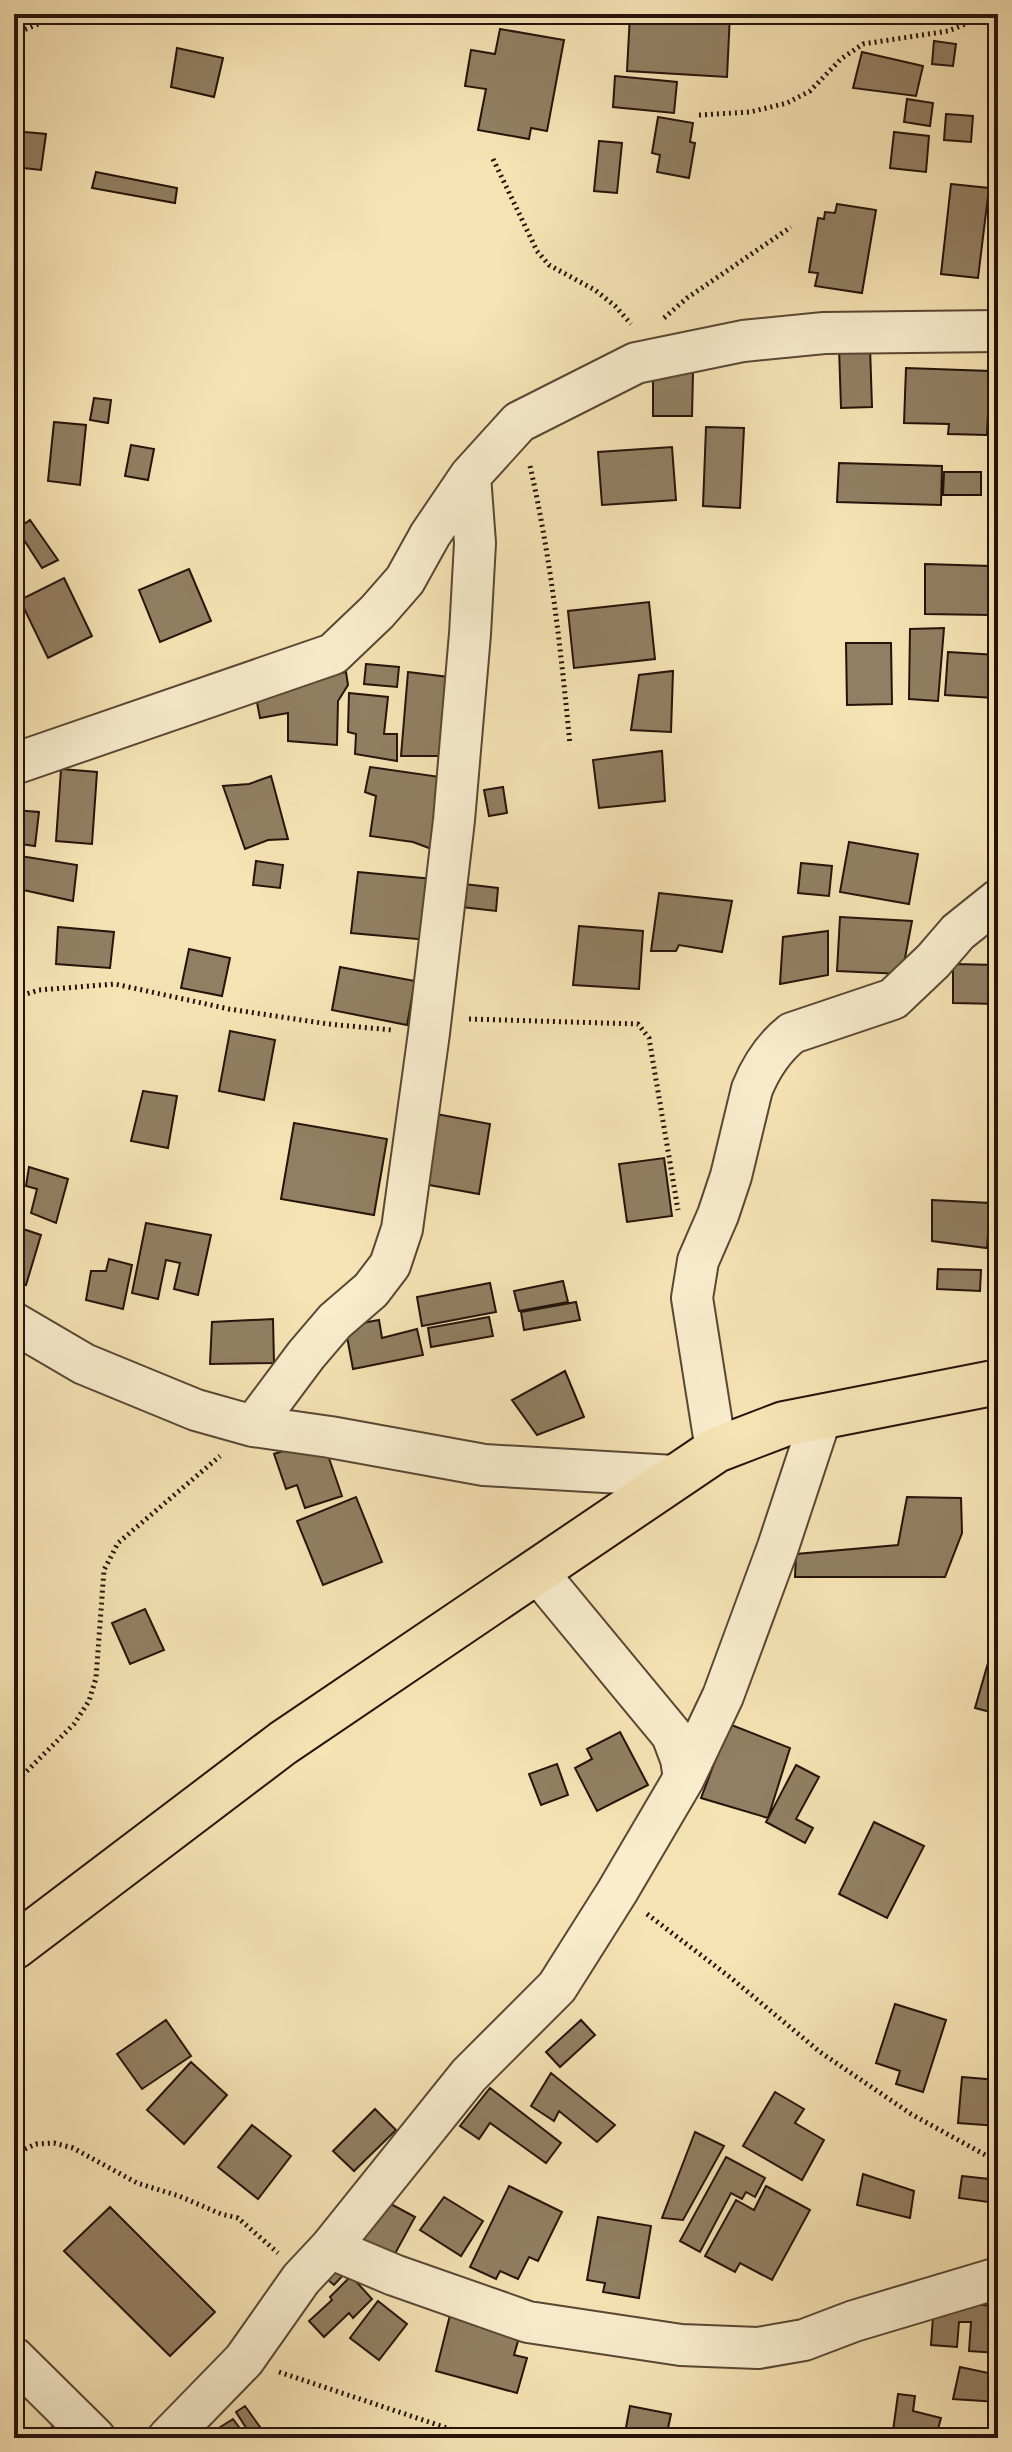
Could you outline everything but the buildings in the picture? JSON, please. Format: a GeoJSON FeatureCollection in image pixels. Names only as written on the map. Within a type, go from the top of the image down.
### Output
{"type":"FeatureCollection","features":[{"type":"Feature","properties":{"kind":"main road"},"geometry":{"type":"LineString","coordinates":[[14,1947],[283,1743],[716,1450],[784,1424],[998,1382]]}},
{"type":"Feature","properties":{"kind":"street"},"geometry":{"type":"LineString","coordinates":[[14,764],[333,654],[405,580],[430,535],[470,476],[519,422],[636,363],[743,341],[824,333],[998,331]]}},
{"type":"Feature","properties":{"kind":"street"},"geometry":{"type":"LineString","coordinates":[[253,1426],[306,1355],[335,1321],[371,1290],[390,1265],[402,1229],[454,820],[475,543],[470,476]]}},
{"type":"Feature","properties":{"kind":"street"},"geometry":{"type":"LineString","coordinates":[[716,1450],[692,1298],[698,1261],[718,1215],[760,1070],[780,1043],[792,1033],[893,999],[958,932],[998,900]]}},
{"type":"Feature","properties":{"kind":"street"},"geometry":{"type":"LineString","coordinates":[[14,1323],[84,1364],[196,1410],[253,1426],[484,1465],[674,1476]]}},
{"type":"Feature","properties":{"kind":"street"},"geometry":{"type":"LineString","coordinates":[[168,2438],[244,2360],[301,2279],[330,2248],[469,2075],[557,1987],[684,1778],[723,1696],[778,1547],[821,1417]]}},
{"type":"Feature","properties":{"kind":"street"},"geometry":{"type":"LineString","coordinates":[[538,1573],[672,1735],[684,1778]]}},
{"type":"Feature","properties":{"kind":"street"},"geometry":{"type":"LineString","coordinates":[[330,2248],[394,2275],[528,2322],[681,2345],[758,2348],[804,2340],[854,2321],[998,2278]]}},
{"type":"Feature","properties":{"kind":"street"},"geometry":{"type":"LineString","coordinates":[[14,2358],[95,2438]]}},
{"type":"Feature","properties":{"kind":"path"},"geometry":{"type":"LineString","coordinates":[[14,34],[55,14]]}},
{"type":"Feature","properties":{"kind":"path"},"geometry":{"type":"LineString","coordinates":[[699,115],[750,112],[787,103],[810,91],[841,59],[863,44],[948,31],[991,14]]}},
{"type":"Feature","properties":{"kind":"path"},"geometry":{"type":"LineString","coordinates":[[493,159],[537,251],[549,265],[595,290],[615,306],[633,327]]}},
{"type":"Feature","properties":{"kind":"path"},"geometry":{"type":"LineString","coordinates":[[653,328],[687,298],[791,227]]}},
{"type":"Feature","properties":{"kind":"path"},"geometry":{"type":"LineString","coordinates":[[519,422],[540,512],[550,573],[570,745]]}},
{"type":"Feature","properties":{"kind":"path"},"geometry":{"type":"LineString","coordinates":[[14,1004],[20,996],[39,990],[115,984],[243,1011],[328,1024],[638,1024],[649,1038],[679,1221]]}},
{"type":"Feature","properties":{"kind":"path"},"geometry":{"type":"LineString","coordinates":[[14,1784],[74,1724],[89,1701],[96,1678],[104,1570],[118,1543],[253,1426]]}},
{"type":"Feature","properties":{"kind":"path"},"geometry":{"type":"LineString","coordinates":[[617,1892],[731,1978],[820,2052],[911,2114],[998,2162]]}},
{"type":"Feature","properties":{"kind":"path"},"geometry":{"type":"LineString","coordinates":[[14,2154],[36,2144],[54,2143],[73,2148],[137,2183],[238,2218],[271,2245],[301,2279]]}},
{"type":"Feature","properties":{"kind":"path"},"geometry":{"type":"LineString","coordinates":[[244,2360],[477,2438]]}}]}
